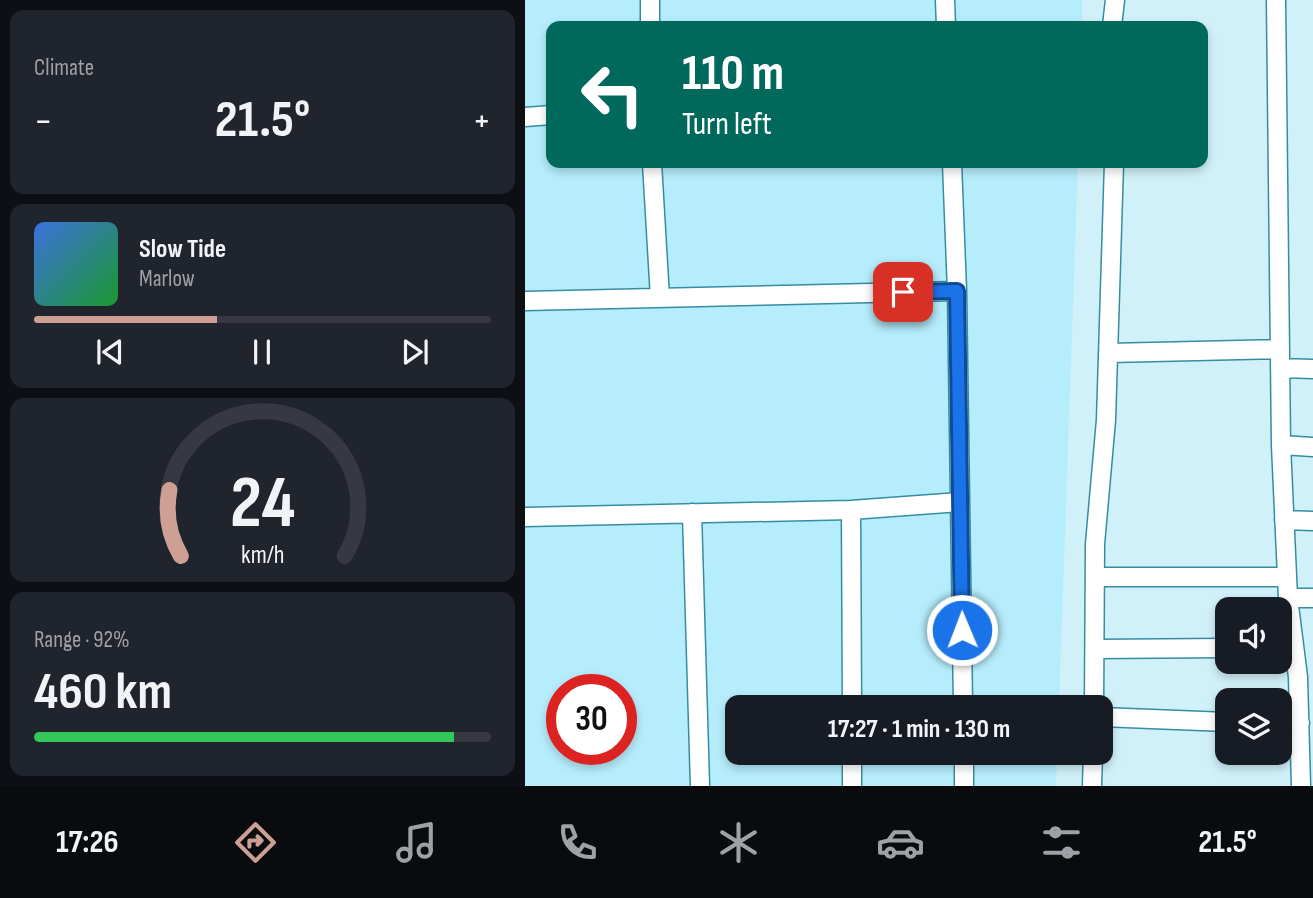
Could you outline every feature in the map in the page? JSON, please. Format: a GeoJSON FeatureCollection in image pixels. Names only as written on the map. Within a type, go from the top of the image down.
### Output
{"type":"FeatureCollection","features":[{"type":"Feature","properties":{"kind":"street"},"geometry":{"type":"LineString","coordinates":[[650,0],[650,21]]}},
{"type":"Feature","properties":{"kind":"street"},"geometry":{"type":"LineString","coordinates":[[945,0],[946,21]]}},
{"type":"Feature","properties":{"kind":"street"},"geometry":{"type":"LineString","coordinates":[[1113,21],[1115,0]]}},
{"type":"Feature","properties":{"kind":"street"},"geometry":{"type":"LineString","coordinates":[[1276,0],[1281,445],[1288,597]]}},
{"type":"Feature","properties":{"kind":"street"},"geometry":{"type":"LineString","coordinates":[[525,117],[546,115]]}},
{"type":"Feature","properties":{"kind":"street"},"geometry":{"type":"LineString","coordinates":[[652,168],[660,298]]}},
{"type":"Feature","properties":{"kind":"street"},"geometry":{"type":"LineString","coordinates":[[952,168],[957,291],[963,695]]}},
{"type":"Feature","properties":{"kind":"street"},"geometry":{"type":"LineString","coordinates":[[1094,695],[1095,544],[1109,353],[1114,168]]}},
{"type":"Feature","properties":{"kind":"street"},"geometry":{"type":"LineString","coordinates":[[525,301],[957,291]]}},
{"type":"Feature","properties":{"kind":"street"},"geometry":{"type":"LineString","coordinates":[[1109,353],[1280,349]]}},
{"type":"Feature","properties":{"kind":"street"},"geometry":{"type":"LineString","coordinates":[[1280,368],[1313,369]]}},
{"type":"Feature","properties":{"kind":"street"},"geometry":{"type":"LineString","coordinates":[[1281,445],[1313,447]]}},
{"type":"Feature","properties":{"kind":"street"},"geometry":{"type":"LineString","coordinates":[[525,517],[851,509],[960,502]]}},
{"type":"Feature","properties":{"kind":"street"},"geometry":{"type":"LineString","coordinates":[[851,509],[852,695]]}},
{"type":"Feature","properties":{"kind":"street"},"geometry":{"type":"LineString","coordinates":[[692,513],[700,786]]}},
{"type":"Feature","properties":{"kind":"street"},"geometry":{"type":"LineString","coordinates":[[1284,520],[1313,520]]}},
{"type":"Feature","properties":{"kind":"street"},"geometry":{"type":"LineString","coordinates":[[1096,577],[1286,576]]}},
{"type":"Feature","properties":{"kind":"street"},"geometry":{"type":"LineString","coordinates":[[1292,598],[1313,598]]}},
{"type":"Feature","properties":{"kind":"street"},"geometry":{"type":"LineString","coordinates":[[1096,649],[1215,648]]}},
{"type":"Feature","properties":{"kind":"street"},"geometry":{"type":"LineString","coordinates":[[1292,654],[1306,677],[1300,723],[1307,752],[1301,786]]}},
{"type":"Feature","properties":{"kind":"street"},"geometry":{"type":"LineString","coordinates":[[1113,717],[1215,722]]}},
{"type":"Feature","properties":{"kind":"street"},"geometry":{"type":"LineString","coordinates":[[1292,723],[1300,723]]}},
{"type":"Feature","properties":{"kind":"street"},"geometry":{"type":"LineString","coordinates":[[852,765],[852,786]]}},
{"type":"Feature","properties":{"kind":"street"},"geometry":{"type":"LineString","coordinates":[[964,765],[964,786]]}},
{"type":"Feature","properties":{"kind":"street"},"geometry":{"type":"LineString","coordinates":[[1092,786],[1093,765]]}},
{"type":"Feature","properties":{"kind":"shaded area"},"geometry":{"type":"Polygon","coordinates":[[[525,0],[1082,0],[1082,21],[546,21],[546,168],[1078,168],[1059,695],[725,695],[725,765],[1057,765],[1056,786],[525,786],[525,0]]]}},
{"type":"Feature","properties":{"kind":"route"},"geometry":{"type":"LineString","coordinates":[[903,292],[957,291],[962,630]]}}]}
